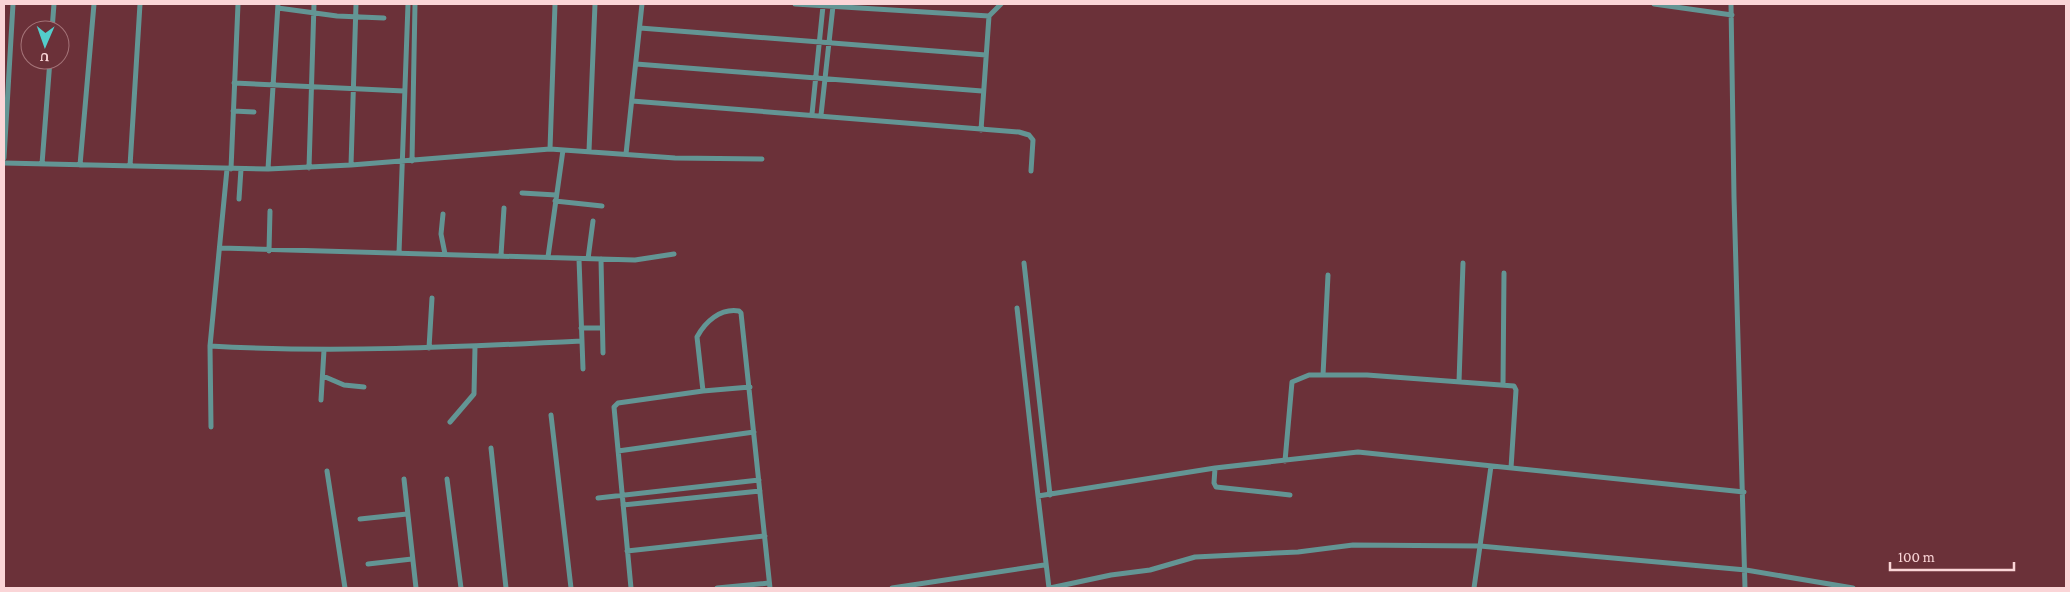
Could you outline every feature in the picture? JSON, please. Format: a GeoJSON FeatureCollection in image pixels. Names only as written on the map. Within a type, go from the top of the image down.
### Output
{"type":"FeatureCollection","features":[{"type":"Feature","properties":{"kind":"street"},"geometry":{"type":"LineString","coordinates":[[4,158],[13,4]]}},
{"type":"Feature","properties":{"kind":"street"},"geometry":{"type":"LineString","coordinates":[[53,20],[54,4]]}},
{"type":"Feature","properties":{"kind":"street"},"geometry":{"type":"LineString","coordinates":[[80,165],[94,4]]}},
{"type":"Feature","properties":{"kind":"street"},"geometry":{"type":"LineString","coordinates":[[130,166],[140,4]]}},
{"type":"Feature","properties":{"kind":"street"},"geometry":{"type":"LineString","coordinates":[[211,427],[210,346],[229,169],[238,4]]}},
{"type":"Feature","properties":{"kind":"street"},"geometry":{"type":"LineString","coordinates":[[309,168],[314,4]]}},
{"type":"Feature","properties":{"kind":"street"},"geometry":{"type":"LineString","coordinates":[[350,165],[356,4]]}},
{"type":"Feature","properties":{"kind":"street"},"geometry":{"type":"LineString","coordinates":[[399,253],[408,4]]}},
{"type":"Feature","properties":{"kind":"street"},"geometry":{"type":"LineString","coordinates":[[412,161],[415,4]]}},
{"type":"Feature","properties":{"kind":"street"},"geometry":{"type":"LineString","coordinates":[[550,149],[555,4]]}},
{"type":"Feature","properties":{"kind":"street"},"geometry":{"type":"LineString","coordinates":[[589,151],[596,4]]}},
{"type":"Feature","properties":{"kind":"street"},"geometry":{"type":"LineString","coordinates":[[626,154],[642,4]]}},
{"type":"Feature","properties":{"kind":"street"},"geometry":{"type":"LineString","coordinates":[[795,4],[859,6],[989,16]]}},
{"type":"Feature","properties":{"kind":"street"},"geometry":{"type":"LineString","coordinates":[[980,130],[989,16],[1001,4]]}},
{"type":"Feature","properties":{"kind":"street"},"geometry":{"type":"LineString","coordinates":[[1654,4],[1732,15]]}},
{"type":"Feature","properties":{"kind":"street"},"geometry":{"type":"LineString","coordinates":[[1731,4],[1734,197],[1744,492],[1745,588]]}},
{"type":"Feature","properties":{"kind":"street"},"geometry":{"type":"LineString","coordinates":[[268,169],[278,6],[314,13],[384,18]]}},
{"type":"Feature","properties":{"kind":"street"},"geometry":{"type":"LineString","coordinates":[[812,114],[823,6]]}},
{"type":"Feature","properties":{"kind":"street"},"geometry":{"type":"LineString","coordinates":[[822,115],[833,6]]}},
{"type":"Feature","properties":{"kind":"street"},"geometry":{"type":"LineString","coordinates":[[640,28],[986,55]]}},
{"type":"Feature","properties":{"kind":"street"},"geometry":{"type":"LineString","coordinates":[[636,64],[982,91]]}},
{"type":"Feature","properties":{"kind":"street"},"geometry":{"type":"LineString","coordinates":[[405,68],[414,69]]}},
{"type":"Feature","properties":{"kind":"street"},"geometry":{"type":"LineString","coordinates":[[42,164],[49,70]]}},
{"type":"Feature","properties":{"kind":"street"},"geometry":{"type":"LineString","coordinates":[[234,83],[404,91]]}},
{"type":"Feature","properties":{"kind":"street"},"geometry":{"type":"LineString","coordinates":[[632,101],[1018,132],[1032,138],[1034,148],[1031,171]]}},
{"type":"Feature","properties":{"kind":"street"},"geometry":{"type":"LineString","coordinates":[[233,111],[254,112]]}},
{"type":"Feature","properties":{"kind":"street"},"geometry":{"type":"LineString","coordinates":[[4,163],[229,169],[309,168],[550,149],[675,158],[762,159]]}},
{"type":"Feature","properties":{"kind":"street"},"geometry":{"type":"LineString","coordinates":[[548,257],[563,150]]}},
{"type":"Feature","properties":{"kind":"street"},"geometry":{"type":"LineString","coordinates":[[239,199],[241,169]]}},
{"type":"Feature","properties":{"kind":"street"},"geometry":{"type":"LineString","coordinates":[[522,193],[556,195]]}},
{"type":"Feature","properties":{"kind":"street"},"geometry":{"type":"LineString","coordinates":[[556,201],[602,206]]}},
{"type":"Feature","properties":{"kind":"street"},"geometry":{"type":"LineString","coordinates":[[501,255],[504,208]]}},
{"type":"Feature","properties":{"kind":"street"},"geometry":{"type":"LineString","coordinates":[[269,251],[270,211]]}},
{"type":"Feature","properties":{"kind":"street"},"geometry":{"type":"LineString","coordinates":[[442,214],[441,234],[445,254]]}},
{"type":"Feature","properties":{"kind":"street"},"geometry":{"type":"LineString","coordinates":[[588,259],[593,221]]}},
{"type":"Feature","properties":{"kind":"street"},"geometry":{"type":"LineString","coordinates":[[221,248],[269,251],[501,255],[579,259],[647,259],[674,254]]}},
{"type":"Feature","properties":{"kind":"street"},"geometry":{"type":"LineString","coordinates":[[579,259],[584,369]]}},
{"type":"Feature","properties":{"kind":"street"},"geometry":{"type":"LineString","coordinates":[[601,259],[603,352]]}},
{"type":"Feature","properties":{"kind":"street"},"geometry":{"type":"LineString","coordinates":[[1024,263],[1050,494]]}},
{"type":"Feature","properties":{"kind":"street"},"geometry":{"type":"LineString","coordinates":[[1459,382],[1463,263]]}},
{"type":"Feature","properties":{"kind":"street"},"geometry":{"type":"LineString","coordinates":[[1503,385],[1504,273]]}},
{"type":"Feature","properties":{"kind":"street"},"geometry":{"type":"LineString","coordinates":[[1323,375],[1328,275]]}},
{"type":"Feature","properties":{"kind":"street"},"geometry":{"type":"LineString","coordinates":[[429,348],[432,298]]}},
{"type":"Feature","properties":{"kind":"street"},"geometry":{"type":"LineString","coordinates":[[1017,308],[1044,565],[1049,588],[1110,575],[1150,570],[1195,557],[1298,552],[1353,545],[1480,546],[1746,570],[1853,588]]}},
{"type":"Feature","properties":{"kind":"street"},"geometry":{"type":"LineString","coordinates":[[703,391],[697,337],[712,318],[736,310],[741,313],[769,585],[717,588]]}},
{"type":"Feature","properties":{"kind":"street"},"geometry":{"type":"LineString","coordinates":[[581,328],[602,328]]}},
{"type":"Feature","properties":{"kind":"street"},"geometry":{"type":"LineString","coordinates":[[210,346],[324,350],[475,347],[582,341]]}},
{"type":"Feature","properties":{"kind":"street"},"geometry":{"type":"LineString","coordinates":[[450,422],[474,394],[475,347]]}},
{"type":"Feature","properties":{"kind":"street"},"geometry":{"type":"LineString","coordinates":[[321,400],[324,350]]}},
{"type":"Feature","properties":{"kind":"street"},"geometry":{"type":"LineString","coordinates":[[1285,458],[1292,383],[1304,375],[1367,375],[1514,386],[1516,390],[1511,464]]}},
{"type":"Feature","properties":{"kind":"street"},"geometry":{"type":"LineString","coordinates":[[323,376],[344,385],[364,387]]}},
{"type":"Feature","properties":{"kind":"street"},"geometry":{"type":"LineString","coordinates":[[631,588],[615,405],[703,391],[750,388]]}},
{"type":"Feature","properties":{"kind":"street"},"geometry":{"type":"LineString","coordinates":[[551,415],[570,588]]}},
{"type":"Feature","properties":{"kind":"street"},"geometry":{"type":"LineString","coordinates":[[618,451],[754,432]]}},
{"type":"Feature","properties":{"kind":"street"},"geometry":{"type":"LineString","coordinates":[[491,448],[506,588]]}},
{"type":"Feature","properties":{"kind":"street"},"geometry":{"type":"LineString","coordinates":[[1038,496],[1285,458],[1358,452],[1490,466],[1511,464],[1744,492]]}},
{"type":"Feature","properties":{"kind":"street"},"geometry":{"type":"LineString","coordinates":[[1474,588],[1490,466]]}},
{"type":"Feature","properties":{"kind":"street"},"geometry":{"type":"LineString","coordinates":[[1215,468],[1214,483],[1216,487],[1290,495]]}},
{"type":"Feature","properties":{"kind":"street"},"geometry":{"type":"LineString","coordinates":[[327,471],[345,588]]}},
{"type":"Feature","properties":{"kind":"street"},"geometry":{"type":"LineString","coordinates":[[404,479],[416,588]]}},
{"type":"Feature","properties":{"kind":"street"},"geometry":{"type":"LineString","coordinates":[[447,479],[461,588]]}},
{"type":"Feature","properties":{"kind":"street"},"geometry":{"type":"LineString","coordinates":[[598,498],[759,480]]}},
{"type":"Feature","properties":{"kind":"street"},"geometry":{"type":"LineString","coordinates":[[623,505],[760,491]]}},
{"type":"Feature","properties":{"kind":"street"},"geometry":{"type":"LineString","coordinates":[[360,519],[407,514]]}},
{"type":"Feature","properties":{"kind":"street"},"geometry":{"type":"LineString","coordinates":[[627,551],[765,536]]}},
{"type":"Feature","properties":{"kind":"street"},"geometry":{"type":"LineString","coordinates":[[368,564],[412,559]]}},
{"type":"Feature","properties":{"kind":"street"},"geometry":{"type":"LineString","coordinates":[[892,588],[1044,565]]}}]}
